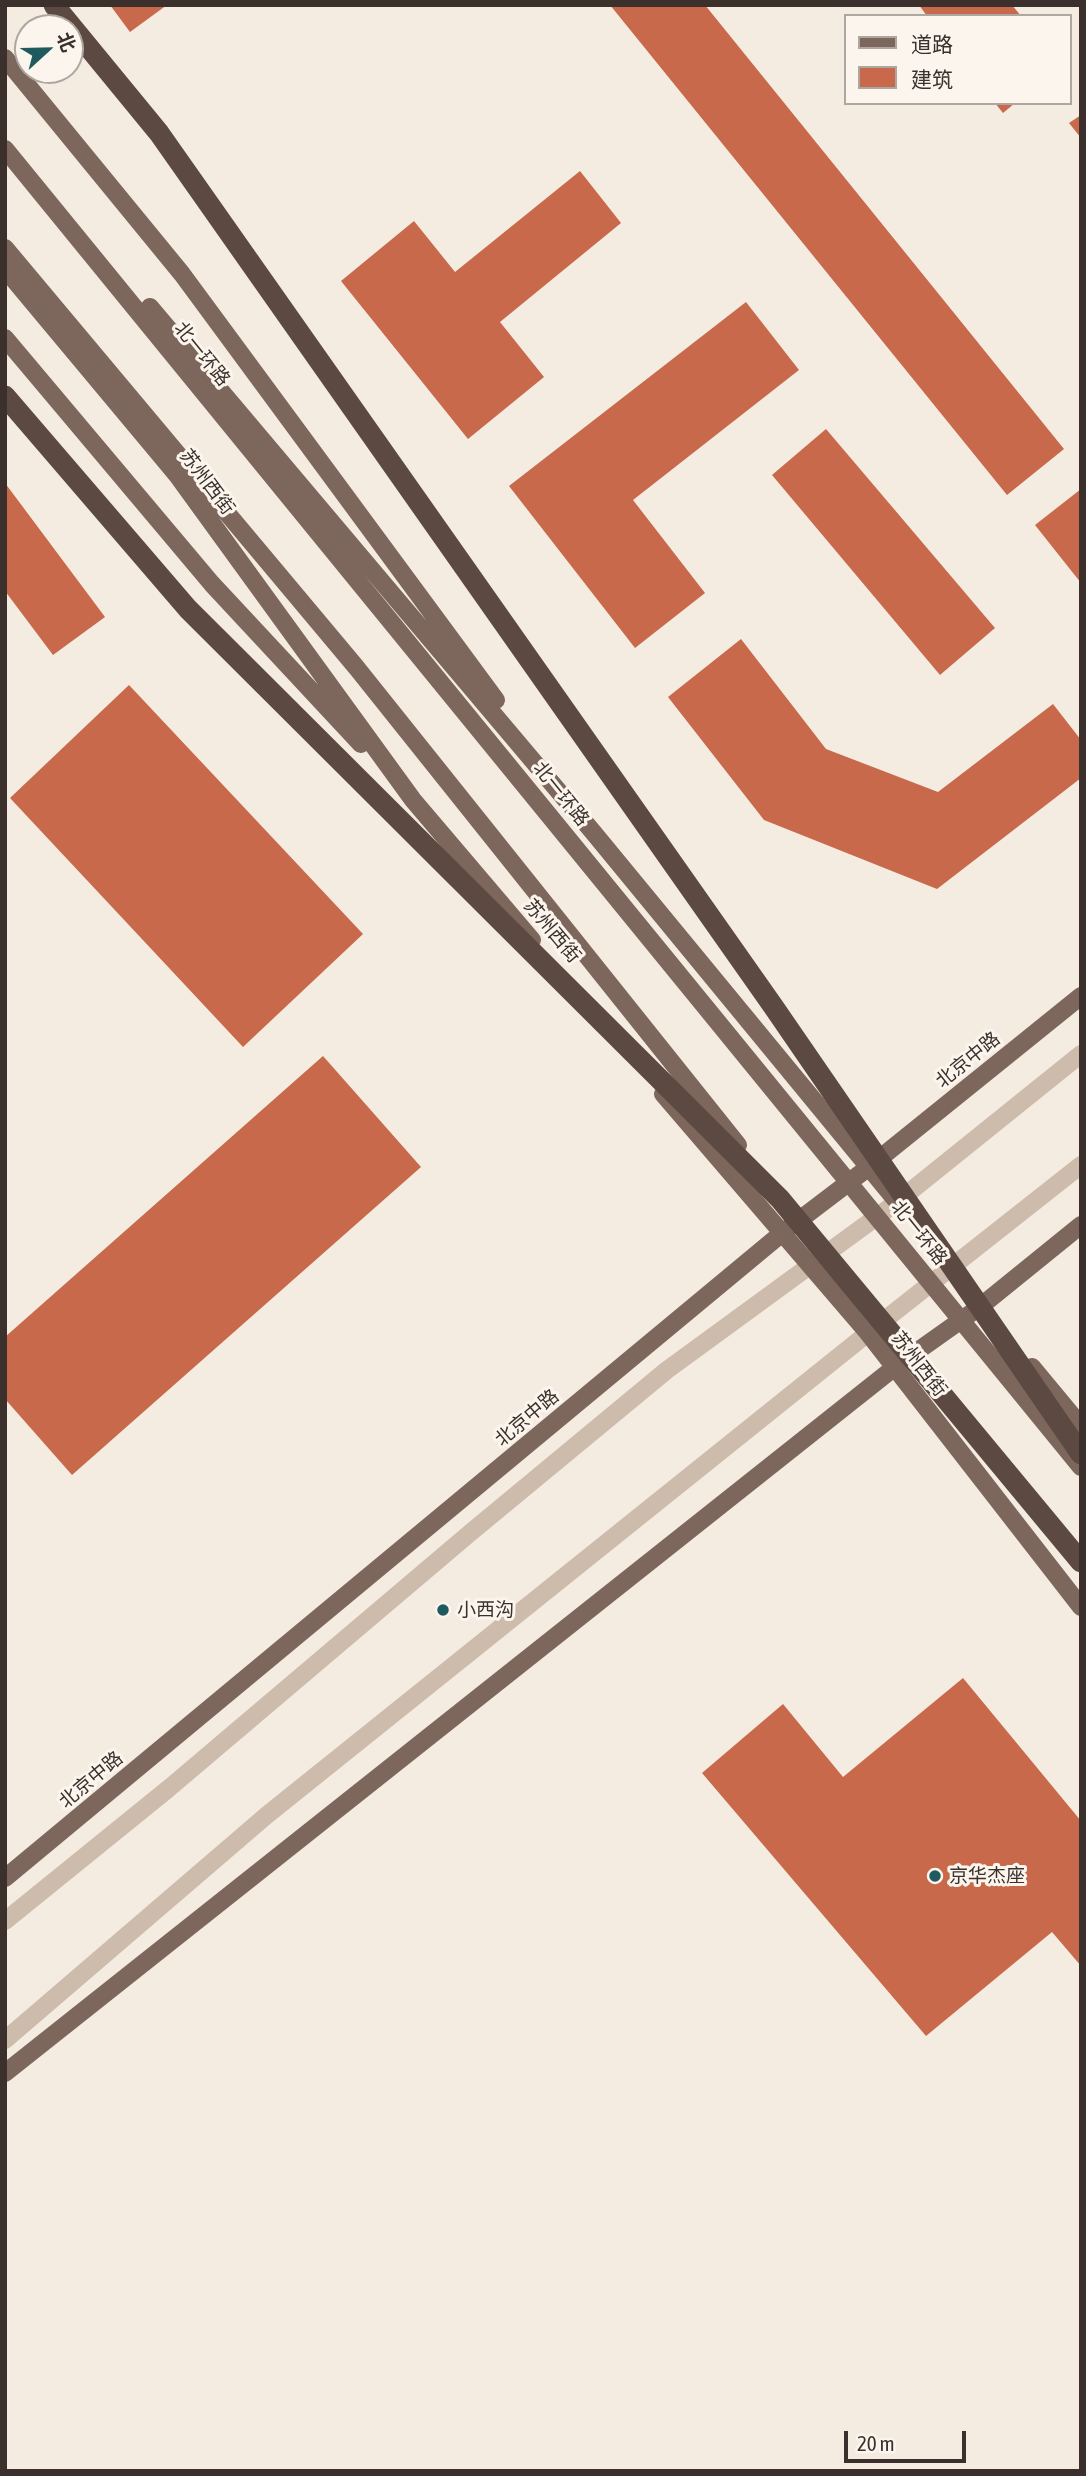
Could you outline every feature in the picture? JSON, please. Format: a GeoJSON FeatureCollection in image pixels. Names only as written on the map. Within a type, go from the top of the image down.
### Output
{"type":"FeatureCollection","features":[{"type":"Feature","properties":{"kind":"highway"},"geometry":{"type":"LineString","coordinates":[[54,5],[159,132],[773,1006],[1081,1454]]}},
{"type":"Feature","properties":{"kind":"highway"},"geometry":{"type":"LineString","coordinates":[[5,396],[188,609],[780,1199],[1081,1562]]}},
{"type":"Feature","properties":{"kind":"main road"},"geometry":{"type":"LineString","coordinates":[[5,58],[182,274],[593,832]]}},
{"type":"Feature","properties":{"kind":"main road"},"geometry":{"type":"LineString","coordinates":[[5,136],[593,832],[1081,1426]]}},
{"type":"Feature","properties":{"kind":"main road","name":"北一环路"},"geometry":{"type":"LineString","coordinates":[[5,149],[1081,1467]]}},
{"type":"Feature","properties":{"kind":"main road"},"geometry":{"type":"LineString","coordinates":[[5,248],[356,667],[780,1199]]}},
{"type":"Feature","properties":{"kind":"main road","name":"苏州西街"},"geometry":{"type":"LineString","coordinates":[[5,270],[177,475],[413,800],[868,1333],[1081,1607]]}},
{"type":"Feature","properties":{"kind":"main road"},"geometry":{"type":"LineString","coordinates":[[5,338],[212,584],[413,800]]}},
{"type":"Feature","properties":{"kind":"main road","name":"北京中路"},"geometry":{"type":"LineString","coordinates":[[5,1878],[781,1234],[869,1167],[1081,996]]}},
{"type":"Feature","properties":{"kind":"main road"},"geometry":{"type":"LineString","coordinates":[[5,2073],[895,1367],[981,1306],[1081,1225]]}},
{"type":"Feature","properties":{"kind":"lane"},"geometry":{"type":"LineString","coordinates":[[5,1921],[168,1789],[667,1370],[897,1202],[1081,1054]]}},
{"type":"Feature","properties":{"kind":"lane"},"geometry":{"type":"LineString","coordinates":[[5,2040],[267,1815],[1081,1165]]}},
{"type":"Feature","properties":{"kind":"building"},"geometry":{"type":"Polygon","coordinates":[[[110,5],[167,5],[130,32],[110,5]]]}},
{"type":"Feature","properties":{"kind":"building"},"geometry":{"type":"Polygon","coordinates":[[[610,5],[705,5],[1064,449],[1007,495],[610,5]]]}},
{"type":"Feature","properties":{"kind":"building"},"geometry":{"type":"Polygon","coordinates":[[[919,5],[1012,5],[1019,14],[926,14],[919,5]]]}},
{"type":"Feature","properties":{"kind":"building"},"geometry":{"type":"Polygon","coordinates":[[[997,105],[1013,105],[1003,113],[997,105]]]}},
{"type":"Feature","properties":{"kind":"building"},"geometry":{"type":"Polygon","coordinates":[[[1081,115],[1081,138],[1069,123],[1081,115]]]}},
{"type":"Feature","properties":{"kind":"building"},"geometry":{"type":"Polygon","coordinates":[[[580,171],[621,223],[500,322],[544,377],[468,439],[341,281],[414,221],[455,272],[580,171]]]}},
{"type":"Feature","properties":{"kind":"building"},"geometry":{"type":"Polygon","coordinates":[[[746,302],[799,370],[633,500],[705,593],[635,648],[509,486],[746,302]]]}},
{"type":"Feature","properties":{"kind":"building"},"geometry":{"type":"Polygon","coordinates":[[[826,429],[995,628],[940,675],[772,475],[826,429]]]}},
{"type":"Feature","properties":{"kind":"building"},"geometry":{"type":"Polygon","coordinates":[[[5,483],[105,617],[53,655],[5,591],[5,483]]]}},
{"type":"Feature","properties":{"kind":"building"},"geometry":{"type":"Polygon","coordinates":[[[1081,489],[1081,583],[1035,525],[1081,489]]]}},
{"type":"Feature","properties":{"kind":"building"},"geometry":{"type":"Polygon","coordinates":[[[741,639],[826,749],[938,792],[1053,704],[1081,740],[1081,778],[937,889],[764,820],[668,697],[741,639]]]}},
{"type":"Feature","properties":{"kind":"building"},"geometry":{"type":"Polygon","coordinates":[[[129,685],[363,934],[243,1047],[10,798],[129,685]]]}},
{"type":"Feature","properties":{"kind":"building"},"geometry":{"type":"Polygon","coordinates":[[[323,1056],[421,1167],[72,1475],[5,1399],[5,1337],[323,1056]]]}},
{"type":"Feature","properties":{"kind":"building","name":"京华杰座"},"geometry":{"type":"Polygon","coordinates":[[[963,1678],[1081,1821],[1081,1966],[1052,1932],[926,2036],[702,1773],[783,1704],[843,1777],[963,1678]]]}},
{"type":"Feature","properties":{"kind":"place","name":"小西沟"},"geometry":{"type":"Point","coordinates":[443,1610]}},
{"type":"Feature","properties":{"kind":"place","name":"京华杰座"},"geometry":{"type":"Point","coordinates":[935,1876]}}]}
